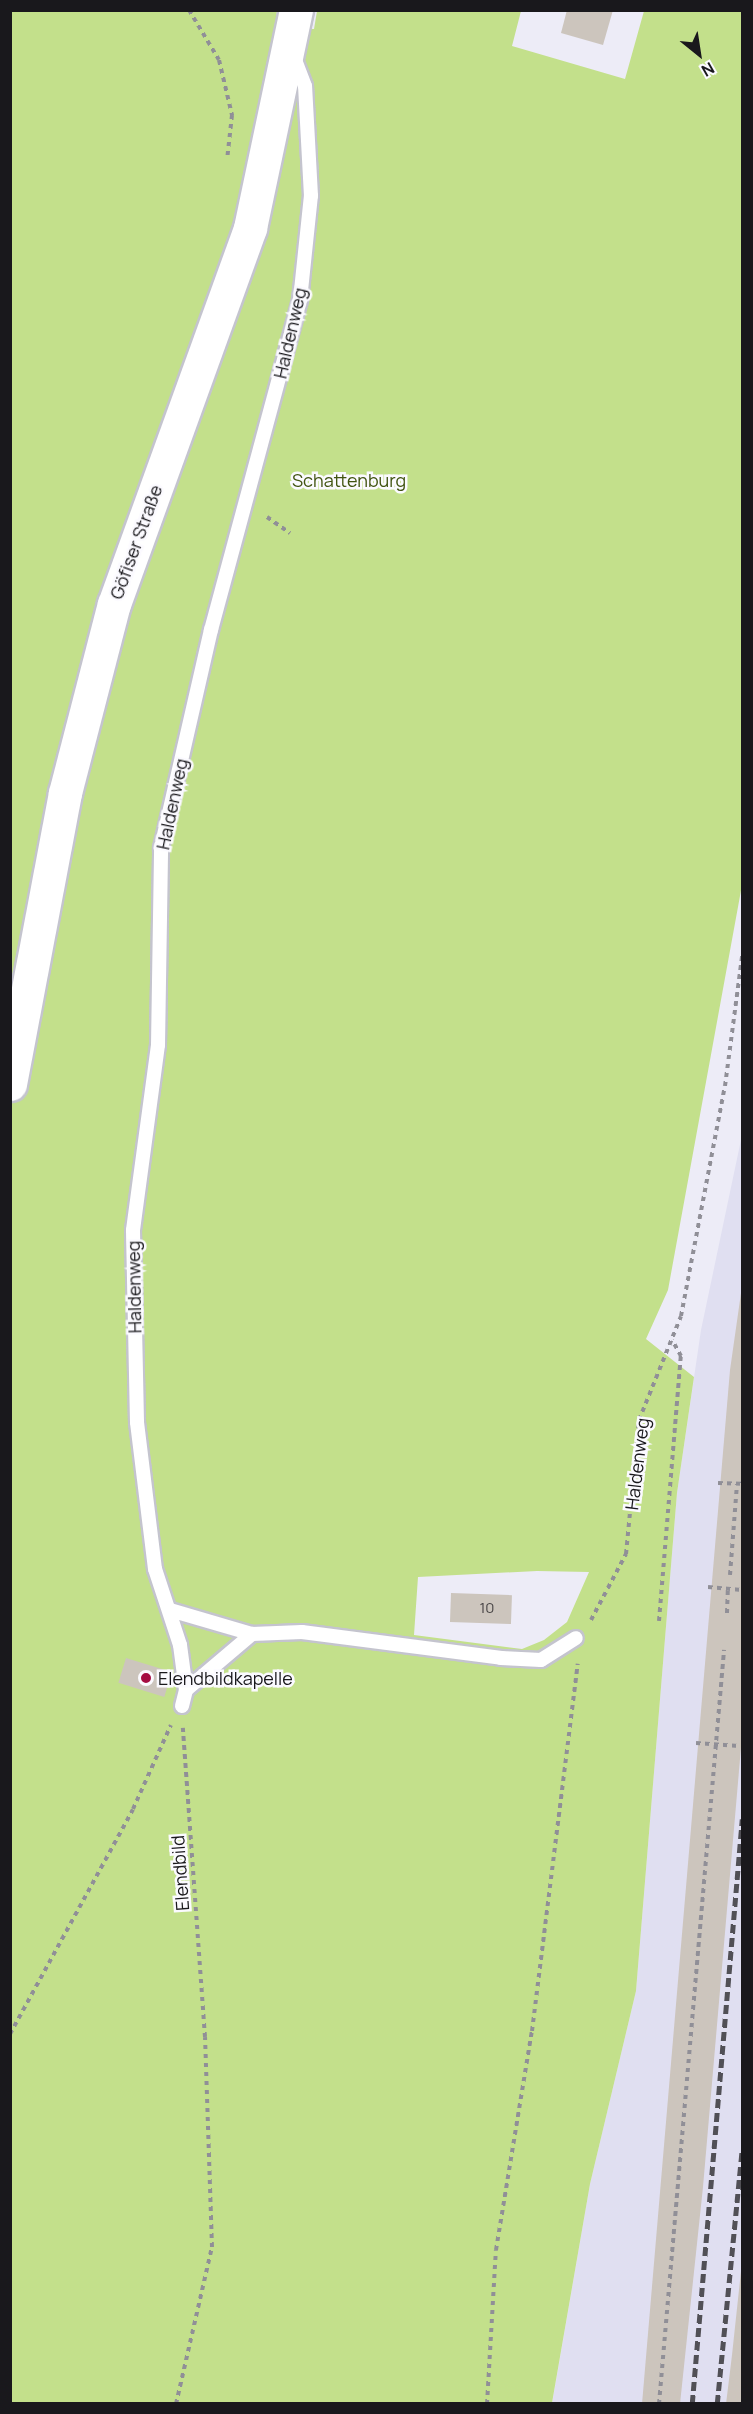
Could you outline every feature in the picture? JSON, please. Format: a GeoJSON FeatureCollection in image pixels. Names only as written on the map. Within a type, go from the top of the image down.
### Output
{"type":"FeatureCollection","features":[{"type":"Feature","properties":{"kind":"main road","name":"Göfiser Straße"},"geometry":{"type":"LineString","coordinates":[[10,1084],[65,793],[111,615],[250,228],[296,10]]}},
{"type":"Feature","properties":{"kind":"lane","name":"Haldenweg"},"geometry":{"type":"LineString","coordinates":[[182,1706],[186,1690],[171,1610],[155,1569],[137,1422],[133,1230],[158,1045],[161,848],[211,630],[300,300],[311,196],[305,86],[290,46]]}},
{"type":"Feature","properties":{"kind":"lane"},"geometry":{"type":"LineString","coordinates":[[171,1610],[252,1634],[302,1632],[541,1660],[576,1638]]}},
{"type":"Feature","properties":{"kind":"lane"},"geometry":{"type":"LineString","coordinates":[[186,1690],[252,1634]]}},
{"type":"Feature","properties":{"kind":"path"},"geometry":{"type":"LineString","coordinates":[[189,10],[219,60],[232,115],[226,169]]}},
{"type":"Feature","properties":{"kind":"path","name":"Haldenweg"},"geometry":{"type":"LineString","coordinates":[[576,1638],[626,1554],[639,1420],[671,1339],[704,1202],[742,956]]}},
{"type":"Feature","properties":{"kind":"path"},"geometry":{"type":"LineString","coordinates":[[659,1621],[681,1356],[671,1339]]}},
{"type":"Feature","properties":{"kind":"path"},"geometry":{"type":"LineString","coordinates":[[718,1483],[742,1484]]}},
{"type":"Feature","properties":{"kind":"path"},"geometry":{"type":"LineString","coordinates":[[730,1575],[736,1484]]}},
{"type":"Feature","properties":{"kind":"path"},"geometry":{"type":"LineString","coordinates":[[708,1587],[742,1590]]}},
{"type":"Feature","properties":{"kind":"path"},"geometry":{"type":"LineString","coordinates":[[727,1613],[728,1590]]}},
{"type":"Feature","properties":{"kind":"path"},"geometry":{"type":"LineString","coordinates":[[487,2403],[496,2250],[532,2031],[579,1676],[576,1638]]}},
{"type":"Feature","properties":{"kind":"path"},"geometry":{"type":"LineString","coordinates":[[659,2403],[724,1650]]}},
{"type":"Feature","properties":{"kind":"path"},"geometry":{"type":"LineString","coordinates":[[10,2034],[133,1809],[182,1706]]}},
{"type":"Feature","properties":{"kind":"path","name":"Elendbild"},"geometry":{"type":"LineString","coordinates":[[176,2403],[212,2247],[205,2037],[182,1706]]}},
{"type":"Feature","properties":{"kind":"path"},"geometry":{"type":"LineString","coordinates":[[696,1743],[739,1746]]}},
{"type":"Feature","properties":{"kind":"shaded area"},"geometry":{"type":"Polygon","coordinates":[[[742,1135],[742,2403],[552,2404],[590,2184],[636,1991],[677,1493],[701,1330],[742,1135]]]}},
{"type":"Feature","properties":{"kind":"green space","name":"Schattenburg"},"geometry":{"type":"Polygon","coordinates":[[[11,11],[277,11],[275,28],[314,29],[317,11],[521,11],[512,46],[625,79],[644,11],[742,11],[742,885],[668,1290],[646,1339],[694,1377],[677,1493],[636,1991],[590,2184],[552,2403],[11,2404],[11,11]],[[537,1571],[418,1577],[414,1635],[522,1649],[544,1640],[567,1622],[589,1572],[537,1571]]]}},
{"type":"Feature","properties":{"kind":"building"},"geometry":{"type":"Polygon","coordinates":[[[567,10],[613,10],[603,45],[561,33],[567,10]]]}},
{"type":"Feature","properties":{"kind":"building"},"geometry":{"type":"Polygon","coordinates":[[[741,1293],[742,1736],[703,2187],[680,2404],[642,2404],[730,1370],[741,1293]]]}},
{"type":"Feature","properties":{"kind":"building"},"geometry":{"type":"Polygon","coordinates":[[[451,1593],[512,1595],[511,1624],[450,1622],[451,1593]]]}},
{"type":"Feature","properties":{"kind":"building","name":"Elendbildkapelle"},"geometry":{"type":"Polygon","coordinates":[[[126,1658],[172,1672],[164,1697],[118,1683],[126,1658]]]}},
{"type":"Feature","properties":{"kind":"building"},"geometry":{"type":"Polygon","coordinates":[[[741,2271],[742,2404],[726,2404],[732,2355],[741,2271]]]}},
{"type":"Feature","properties":{"kind":"railway"},"geometry":{"type":"LineString","coordinates":[[692,2404],[742,1819]]}},
{"type":"Feature","properties":{"kind":"railway"},"geometry":{"type":"LineString","coordinates":[[717,2404],[742,2151]]}},
{"type":"Feature","properties":{"kind":"place","name":"Elendbildkapelle"},"geometry":{"type":"Point","coordinates":[146,1678]}}]}
